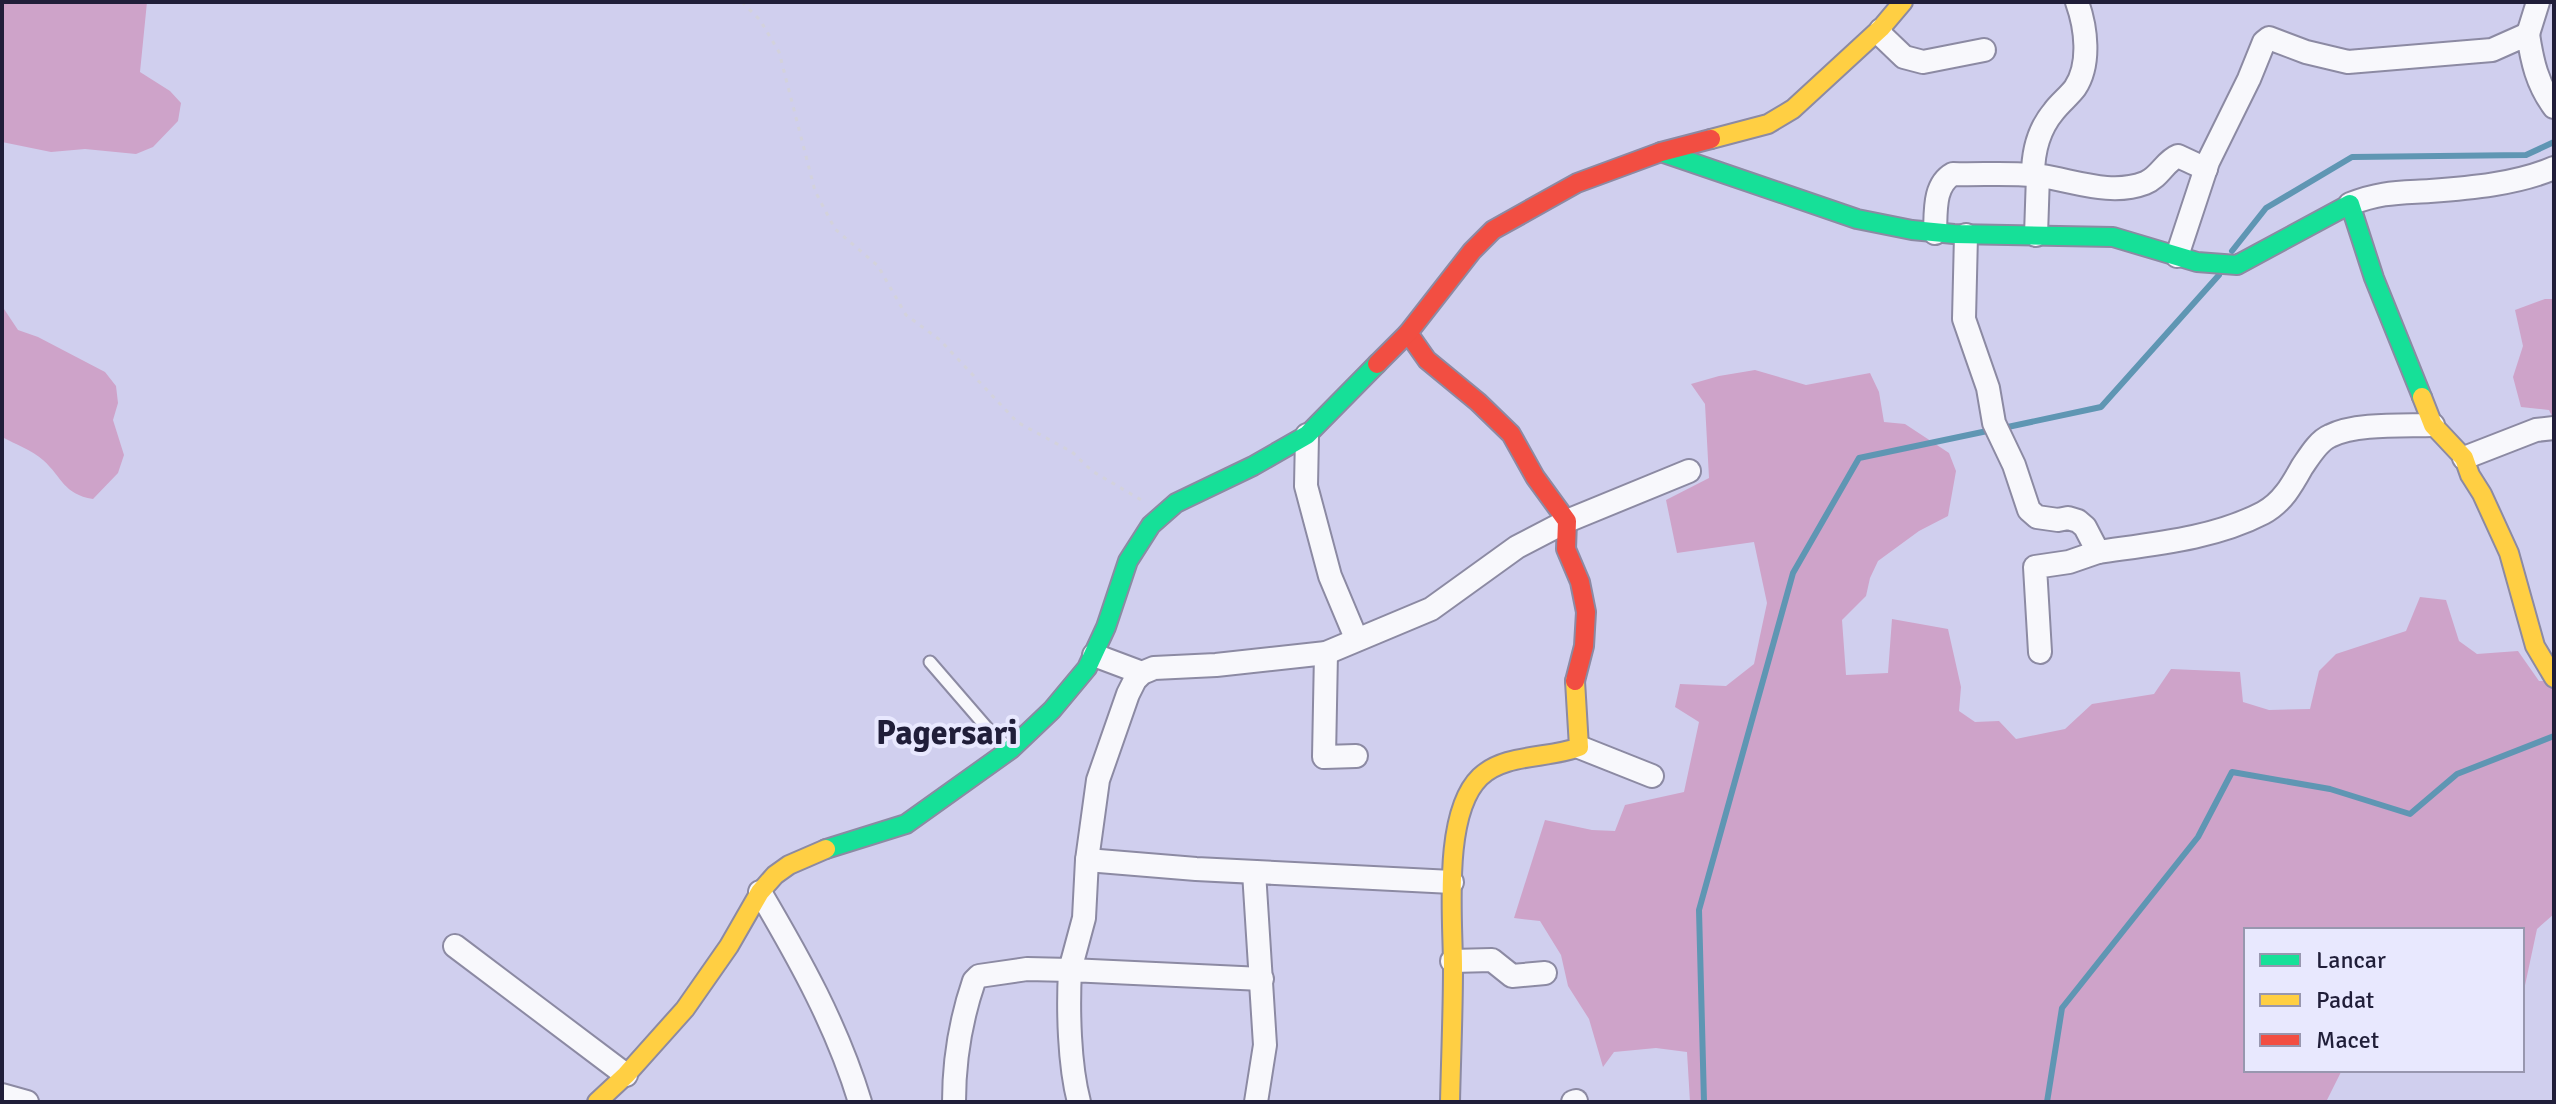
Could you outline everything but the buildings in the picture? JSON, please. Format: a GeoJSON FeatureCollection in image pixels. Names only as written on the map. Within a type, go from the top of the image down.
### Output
{"type":"FeatureCollection","features":[{"type":"Feature","properties":{"kind":"street"},"geometry":{"type":"LineString","coordinates":[[597,1102],[626,1075],[685,1009],[729,946],[760,892],[782,870],[809,855],[906,824],[1011,749],[1071,690],[1094,655],[1128,561],[1163,513],[1185,498],[1253,466],[1307,435],[1408,333],[1472,251],[1493,230],[1577,183],[1661,152],[1755,127],[1783,116],[1801,105],[1855,51],[1881,30],[1903,2]]}},
{"type":"Feature","properties":{"kind":"street"},"geometry":{"type":"LineString","coordinates":[[2036,235],[2033,158],[2039,132],[2081,77],[2084,20],[2077,2]]}},
{"type":"Feature","properties":{"kind":"street"},"geometry":{"type":"LineString","coordinates":[[2538,2],[2528,34],[2532,64],[2545,95],[2554,107]]}},
{"type":"Feature","properties":{"kind":"street"},"geometry":{"type":"LineString","coordinates":[[1881,30],[1880,34],[1904,57],[1923,62],[1984,50]]}},
{"type":"Feature","properties":{"kind":"street"},"geometry":{"type":"LineString","coordinates":[[2177,256],[2206,169],[2264,42],[2269,38],[2306,52],[2348,62],[2492,50],[2528,34]]}},
{"type":"Feature","properties":{"kind":"street"},"geometry":{"type":"LineString","coordinates":[[1661,152],[1857,219],[1935,233],[2113,237],[2197,262],[2229,264],[2350,204],[2383,192],[2492,185],[2554,168]]}},
{"type":"Feature","properties":{"kind":"street"},"geometry":{"type":"LineString","coordinates":[[1935,233],[1939,190],[1946,178],[1953,174],[2036,175],[2118,188],[2143,184],[2156,177],[2172,158],[2178,156],[2206,169]]}},
{"type":"Feature","properties":{"kind":"street"},"geometry":{"type":"LineString","coordinates":[[2350,204],[2370,267],[2433,425],[2464,458],[2509,553],[2535,646],[2554,678]]}},
{"type":"Feature","properties":{"kind":"street"},"geometry":{"type":"LineString","coordinates":[[1966,235],[1964,319],[1988,388],[1997,432],[2014,465],[2029,510],[2037,517],[2078,521],[2085,527],[2098,552]]}},
{"type":"Feature","properties":{"kind":"street"},"geometry":{"type":"LineString","coordinates":[[1408,333],[1427,360],[1511,434],[1535,477],[1567,521],[1566,549],[1580,582],[1586,612],[1586,631],[1574,684],[1579,747]]}},
{"type":"Feature","properties":{"kind":"street"},"geometry":{"type":"LineString","coordinates":[[2040,652],[2035,567],[2069,562],[2098,552],[2195,536],[2264,512],[2280,501],[2309,456],[2327,437],[2347,430],[2433,425]]}},
{"type":"Feature","properties":{"kind":"street"},"geometry":{"type":"LineString","coordinates":[[2464,458],[2536,430],[2554,428]]}},
{"type":"Feature","properties":{"kind":"street"},"geometry":{"type":"LineString","coordinates":[[1307,435],[1306,486],[1330,576],[1356,638]]}},
{"type":"Feature","properties":{"kind":"street"},"geometry":{"type":"LineString","coordinates":[[1079,1102],[1074,1083],[1068,998],[1070,970],[1084,918],[1087,860],[1098,780],[1135,680],[1154,668],[1326,653],[1431,609],[1517,547],[1567,521],[1689,471]]}},
{"type":"Feature","properties":{"kind":"street"},"geometry":{"type":"LineString","coordinates":[[1326,653],[1324,757],[1356,756]]}},
{"type":"Feature","properties":{"kind":"street"},"geometry":{"type":"LineString","coordinates":[[1094,655],[1142,673]]}},
{"type":"Feature","properties":{"kind":"street"},"geometry":{"type":"LineString","coordinates":[[1450,1102],[1452,882],[1467,797],[1481,776],[1504,763],[1535,760],[1579,747],[1652,776]]}},
{"type":"Feature","properties":{"kind":"street"},"geometry":{"type":"LineString","coordinates":[[1087,860],[1452,882]]}},
{"type":"Feature","properties":{"kind":"street"},"geometry":{"type":"LineString","coordinates":[[1254,872],[1265,1045],[1256,1102]]}},
{"type":"Feature","properties":{"kind":"street"},"geometry":{"type":"LineString","coordinates":[[760,892],[810,977],[848,1065],[860,1102]]}},
{"type":"Feature","properties":{"kind":"street"},"geometry":{"type":"LineString","coordinates":[[455,946],[626,1075]]}},
{"type":"Feature","properties":{"kind":"street"},"geometry":{"type":"LineString","coordinates":[[1452,961],[1492,960],[1512,976],[1545,973]]}},
{"type":"Feature","properties":{"kind":"street"},"geometry":{"type":"LineString","coordinates":[[954,1102],[955,1069],[963,1020],[969,995],[979,976],[1027,969],[1262,979]]}},
{"type":"Feature","properties":{"kind":"street"},"geometry":{"type":"LineString","coordinates":[[2,1095],[27,1102]]}},
{"type":"Feature","properties":{"kind":"lane"},"geometry":{"type":"LineString","coordinates":[[930,662],[994,736],[1011,749]]}},
{"type":"Feature","properties":{"kind":"path"},"geometry":{"type":"LineString","coordinates":[[742,2],[760,20],[779,52],[815,191],[835,229],[878,266],[906,315],[940,340],[1017,422],[1072,452],[1092,471],[1163,513]]}},
{"type":"Feature","properties":{"kind":"shaded area"},"geometry":{"type":"Polygon","coordinates":[[[2,2],[147,2],[140,72],[170,91],[181,103],[178,121],[153,147],[136,154],[85,149],[51,152],[2,142],[2,2]]]}},
{"type":"Feature","properties":{"kind":"shaded area"},"geometry":{"type":"Polygon","coordinates":[[[2545,299],[2554,299],[2554,420],[2549,410],[2521,407],[2513,377],[2523,346],[2515,310],[2545,299]]]}},
{"type":"Feature","properties":{"kind":"shaded area"},"geometry":{"type":"Polygon","coordinates":[[[2,306],[18,330],[105,372],[116,386],[118,403],[113,420],[124,455],[118,473],[93,499],[69,489],[39,456],[2,437],[2,306]]]}},
{"type":"Feature","properties":{"kind":"shaded area"},"geometry":{"type":"Polygon","coordinates":[[[1755,370],[1806,385],[1870,373],[1879,392],[1884,422],[1905,424],[1949,453],[1956,471],[1948,516],[1919,531],[1878,561],[1866,596],[1842,620],[1846,675],[1888,673],[1892,619],[1948,629],[1961,687],[1959,711],[1975,722],[1999,721],[2016,739],[2065,729],[2092,704],[2154,694],[2171,669],[2240,672],[2243,702],[2269,710],[2310,709],[2319,671],[2336,654],[2406,631],[2420,597],[2446,600],[2459,641],[2477,654],[2518,651],[2539,681],[2554,681],[2554,914],[2537,929],[2524,990],[2524,928],[2244,928],[2244,1072],[2341,1072],[2326,1102],[1690,1102],[1687,1052],[1656,1048],[1614,1052],[1603,1067],[1589,1019],[1568,986],[1561,955],[1540,921],[1514,918],[1545,820],[1592,830],[1615,831],[1625,805],[1684,792],[1699,722],[1675,707],[1680,684],[1726,686],[1754,664],[1767,603],[1754,542],[1677,553],[1666,500],[1709,478],[1705,404],[1691,384],[1755,370]]]}},
{"type":"Feature","properties":{"kind":"waterway"},"geometry":{"type":"LineString","coordinates":[[2232,251],[2266,208],[2352,157],[2526,155],[2554,142]]}},
{"type":"Feature","properties":{"kind":"waterway"},"geometry":{"type":"LineString","coordinates":[[2003,428],[2101,407],[2219,275]]}},
{"type":"Feature","properties":{"kind":"waterway"},"geometry":{"type":"LineString","coordinates":[[1704,1102],[1699,910],[1793,573],[1859,458],[1992,430]]}},
{"type":"Feature","properties":{"kind":"waterway"},"geometry":{"type":"LineString","coordinates":[[2047,1102],[2062,1008],[2198,837],[2232,772],[2330,789],[2410,814],[2457,774],[2554,736]]}},
{"type":"Feature","properties":{"kind":"traffic: fast"},"geometry":{"type":"LineString","coordinates":[[1661,152],[1857,219],[1912,230],[1954,234],[2113,237],[2197,262],[2237,265],[2350,204],[2374,278],[2422,397]]}},
{"type":"Feature","properties":{"kind":"traffic: fast"},"geometry":{"type":"LineString","coordinates":[[826,849],[906,824],[1011,749],[1052,710],[1087,668],[1106,627],[1128,561],[1151,525],[1176,503],[1253,466],[1307,435],[1377,364]]}},
{"type":"Feature","properties":{"kind":"traffic: slow"},"geometry":{"type":"LineString","coordinates":[[1711,139],[1768,124],[1793,109],[1881,28],[1903,2]]}},
{"type":"Feature","properties":{"kind":"traffic: slow"},"geometry":{"type":"LineString","coordinates":[[2422,397],[2433,425],[2464,458],[2482,494],[2509,553],[2535,646],[2554,678]]}},
{"type":"Feature","properties":{"kind":"traffic: slow"},"geometry":{"type":"LineString","coordinates":[[1450,1102],[1452,868],[1460,815],[1468,794],[1490,769],[1514,760],[1579,747],[1575,681]]}},
{"type":"Feature","properties":{"kind":"traffic: slow"},"geometry":{"type":"LineString","coordinates":[[597,1102],[626,1075],[685,1009],[729,946],[760,892],[775,875],[789,865],[826,849]]}},
{"type":"Feature","properties":{"kind":"traffic: jam"},"geometry":{"type":"LineString","coordinates":[[1377,364],[1408,333],[1472,251],[1493,230],[1577,183],[1661,152],[1711,139]]}},
{"type":"Feature","properties":{"kind":"traffic: jam"},"geometry":{"type":"LineString","coordinates":[[1408,333],[1427,360],[1511,434],[1535,477],[1567,521],[1566,549],[1580,582],[1586,612],[1584,646],[1575,681]]}},
{"type":"Feature","properties":{"kind":"district","name":"Pagersari"},"geometry":{"type":"Point","coordinates":[947,733]}}]}
